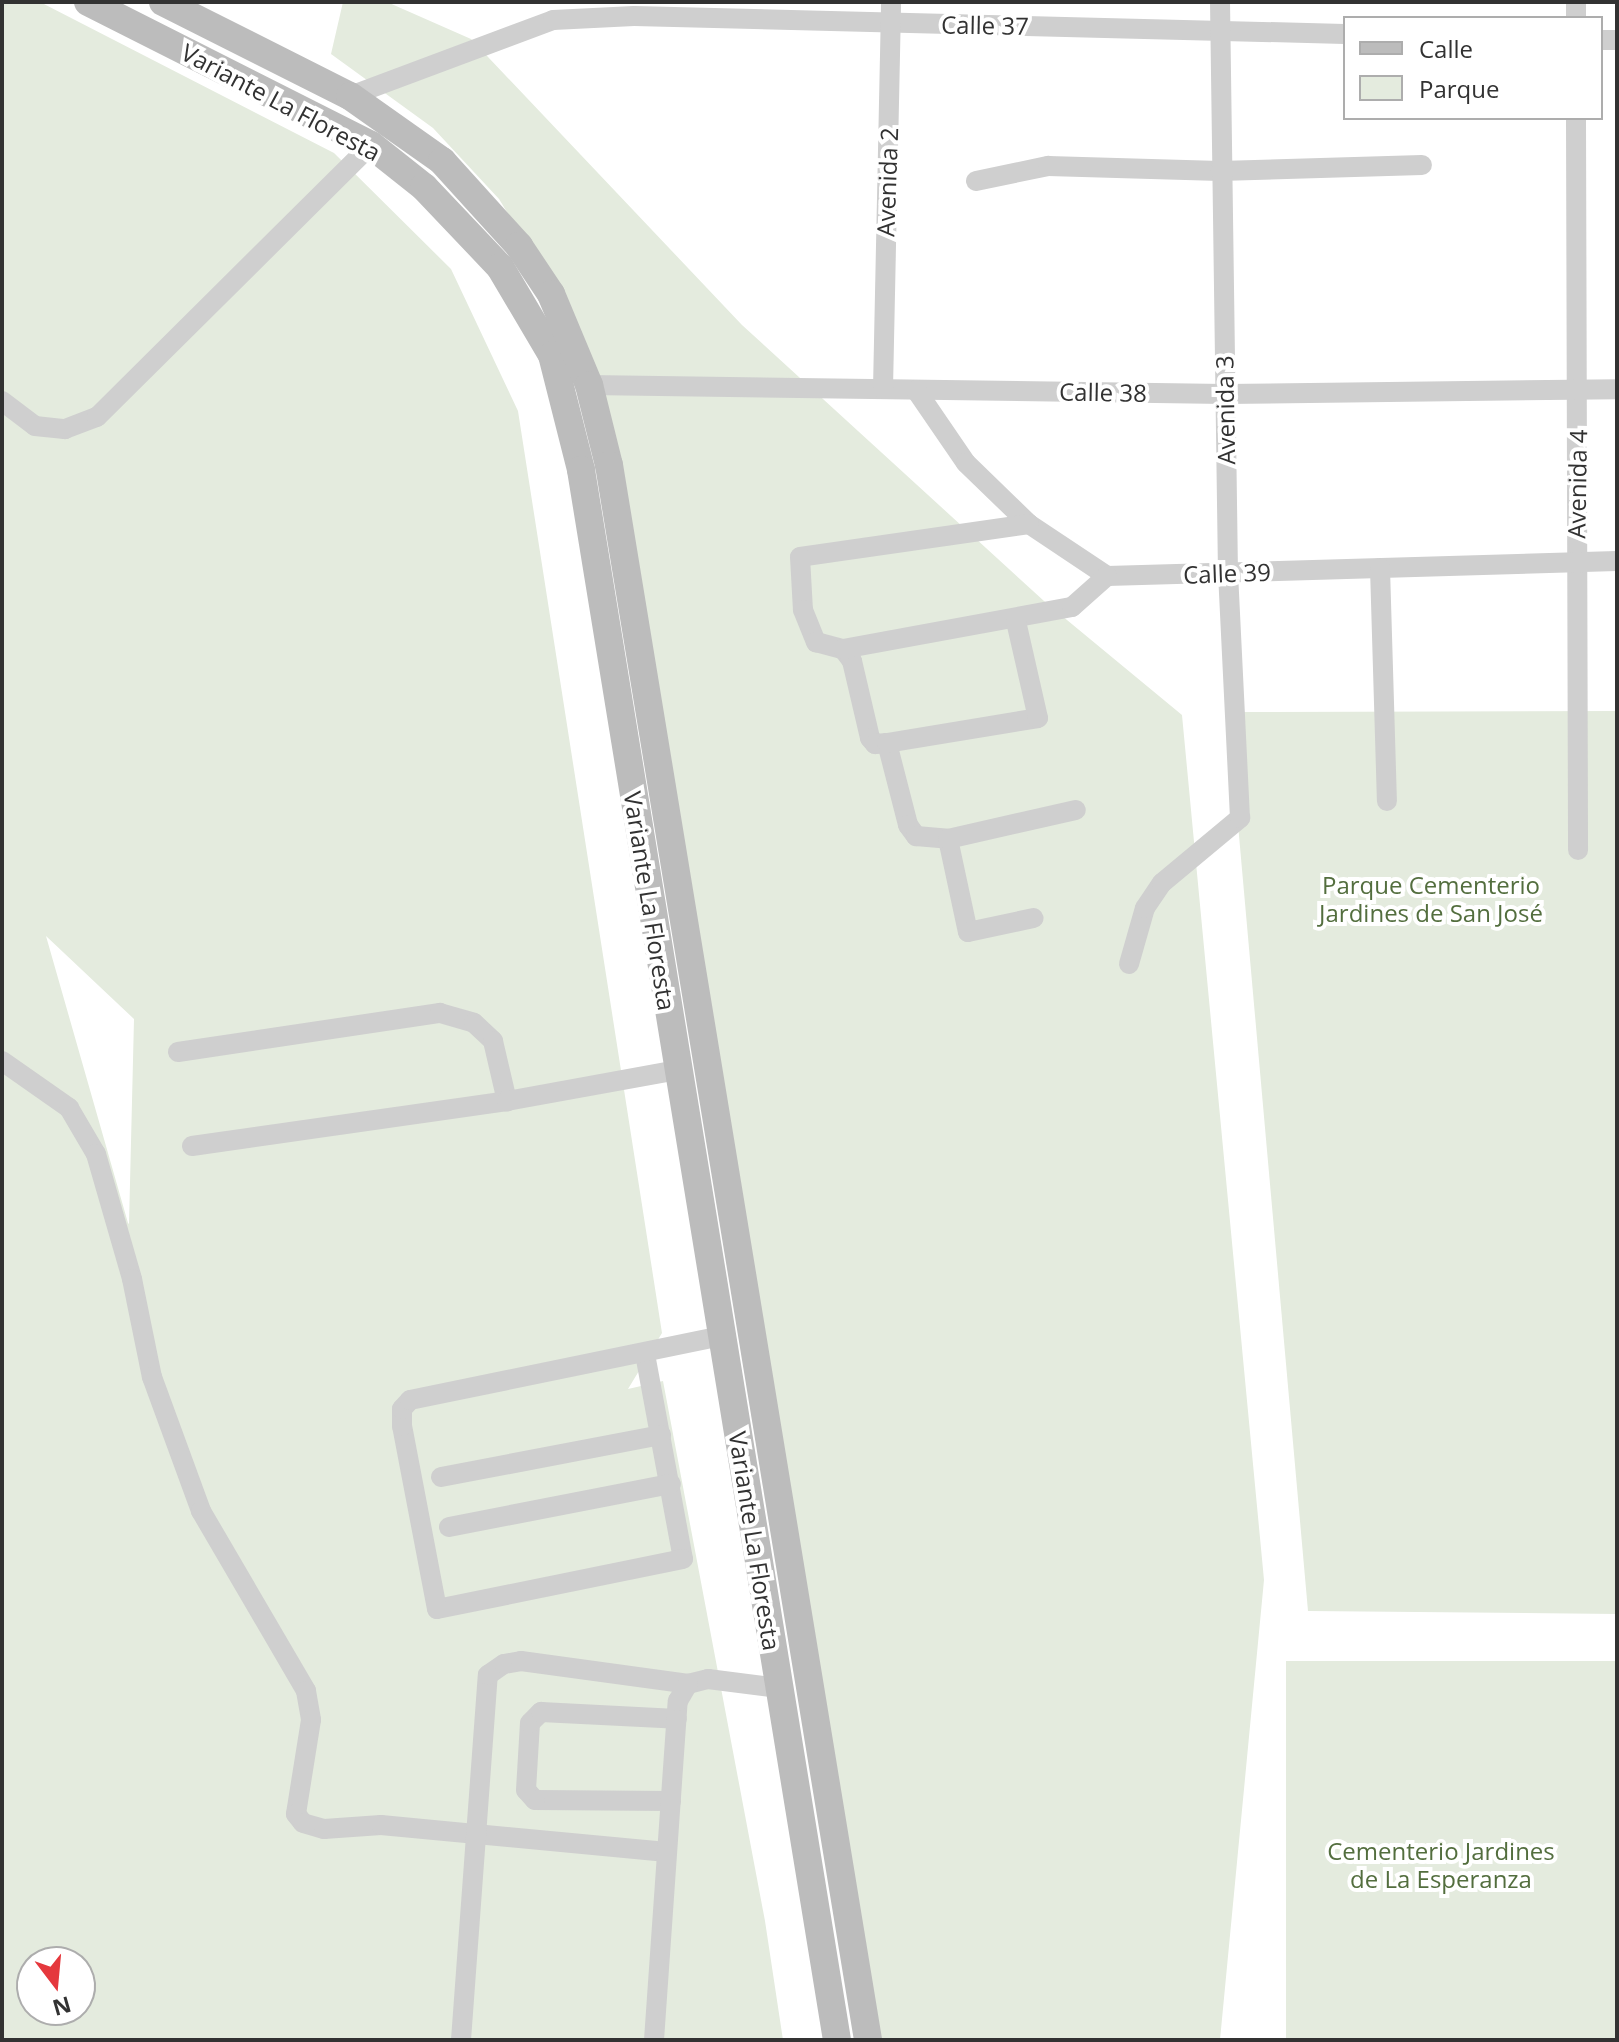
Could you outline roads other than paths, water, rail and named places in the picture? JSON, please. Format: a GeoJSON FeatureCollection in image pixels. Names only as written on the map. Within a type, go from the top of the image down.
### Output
{"type":"FeatureCollection","features":[{"type":"Feature","properties":{"kind":"main road","name":"Variante La Floresta"},"geometry":{"type":"LineString","coordinates":[[88,2],[371,145],[458,220],[529,308],[552,355],[595,468],[748,1311],[868,2040]]}},
{"type":"Feature","properties":{"kind":"main road","name":"Variante La Floresta"},"geometry":{"type":"LineString","coordinates":[[163,2],[350,96],[442,161],[519,246],[551,294],[589,385],[595,468],[678,1070],[837,2040]]}},
{"type":"Feature","properties":{"kind":"main road"},"geometry":{"type":"LineString","coordinates":[[719,1324],[748,1311]]}},
{"type":"Feature","properties":{"kind":"street","name":"Avenida 3"},"geometry":{"type":"LineString","coordinates":[[1129,964],[1145,908],[1162,883],[1240,818],[1228,574],[1220,2]]}},
{"type":"Feature","properties":{"kind":"street","name":"Calle 37"},"geometry":{"type":"LineString","coordinates":[[350,96],[551,11],[634,16],[891,12],[1219,31],[1343,34]]}},
{"type":"Feature","properties":{"kind":"street","name":"Avenida 2"},"geometry":{"type":"LineString","coordinates":[[883,389],[891,12]]}},
{"type":"Feature","properties":{"kind":"street","name":"Avenida 4"},"geometry":{"type":"LineString","coordinates":[[1576,120],[1578,850]]}},
{"type":"Feature","properties":{"kind":"street"},"geometry":{"type":"LineString","coordinates":[[2,401],[35,426],[65,429],[97,417],[371,145]]}},
{"type":"Feature","properties":{"kind":"street"},"geometry":{"type":"LineString","coordinates":[[976,181],[1048,166],[1220,171],[1422,165]]}},
{"type":"Feature","properties":{"kind":"street","name":"Calle 38"},"geometry":{"type":"LineString","coordinates":[[589,385],[1225,394],[1617,389]]}},
{"type":"Feature","properties":{"kind":"street"},"geometry":{"type":"LineString","coordinates":[[916,390],[966,463],[1029,524],[1107,576],[1072,607],[1016,621],[843,649],[816,642],[803,610],[800,557],[1029,524]]}},
{"type":"Feature","properties":{"kind":"street","name":"Calle 39"},"geometry":{"type":"LineString","coordinates":[[1107,576],[1617,561]]}},
{"type":"Feature","properties":{"kind":"street"},"geometry":{"type":"LineString","coordinates":[[1380,568],[1387,801]]}},
{"type":"Feature","properties":{"kind":"street"},"geometry":{"type":"LineString","coordinates":[[843,649],[852,661],[870,738],[875,744],[887,743],[1038,718],[1016,621]]}},
{"type":"Feature","properties":{"kind":"street"},"geometry":{"type":"LineString","coordinates":[[887,743],[908,825],[916,836],[948,839],[1076,810]]}},
{"type":"Feature","properties":{"kind":"street"},"geometry":{"type":"LineString","coordinates":[[948,839],[968,932],[1034,918]]}},
{"type":"Feature","properties":{"kind":"street"},"geometry":{"type":"LineString","coordinates":[[178,1052],[440,1013],[474,1023],[493,1041],[507,1101]]}},
{"type":"Feature","properties":{"kind":"street"},"geometry":{"type":"LineString","coordinates":[[2,1061],[69,1108],[96,1154],[132,1279],[152,1377],[201,1511],[306,1691],[311,1720],[296,1814],[303,1823],[324,1829],[381,1825],[667,1852]]}},
{"type":"Feature","properties":{"kind":"street"},"geometry":{"type":"LineString","coordinates":[[192,1146],[507,1101],[678,1070]]}},
{"type":"Feature","properties":{"kind":"street"},"geometry":{"type":"LineString","coordinates":[[645,1354],[685,1554],[678,1562],[437,1609],[402,1409],[410,1400],[645,1354],[719,1324]]}},
{"type":"Feature","properties":{"kind":"street"},"geometry":{"type":"LineString","coordinates":[[441,1477],[661,1435]]}},
{"type":"Feature","properties":{"kind":"street"},"geometry":{"type":"LineString","coordinates":[[449,1527],[671,1484]]}},
{"type":"Feature","properties":{"kind":"street"},"geometry":{"type":"LineString","coordinates":[[461,2040],[486,1682],[493,1669],[521,1661],[688,1684],[708,1679],[779,1688]]}},
{"type":"Feature","properties":{"kind":"street"},"geometry":{"type":"LineString","coordinates":[[654,2040],[678,1701],[688,1684]]}},
{"type":"Feature","properties":{"kind":"street"},"geometry":{"type":"LineString","coordinates":[[671,1801],[535,1800],[526,1790],[530,1723],[541,1712],[677,1719]]}},
{"type":"Feature","properties":{"kind":"park label","name":"Parque Cementerio Jardines de San José"},"geometry":{"type":"Point","coordinates":[1431,899]}},
{"type":"Feature","properties":{"kind":"park label","name":"Cementerio Jardines de La Esperanza"},"geometry":{"type":"Point","coordinates":[1441,1865]}}]}
